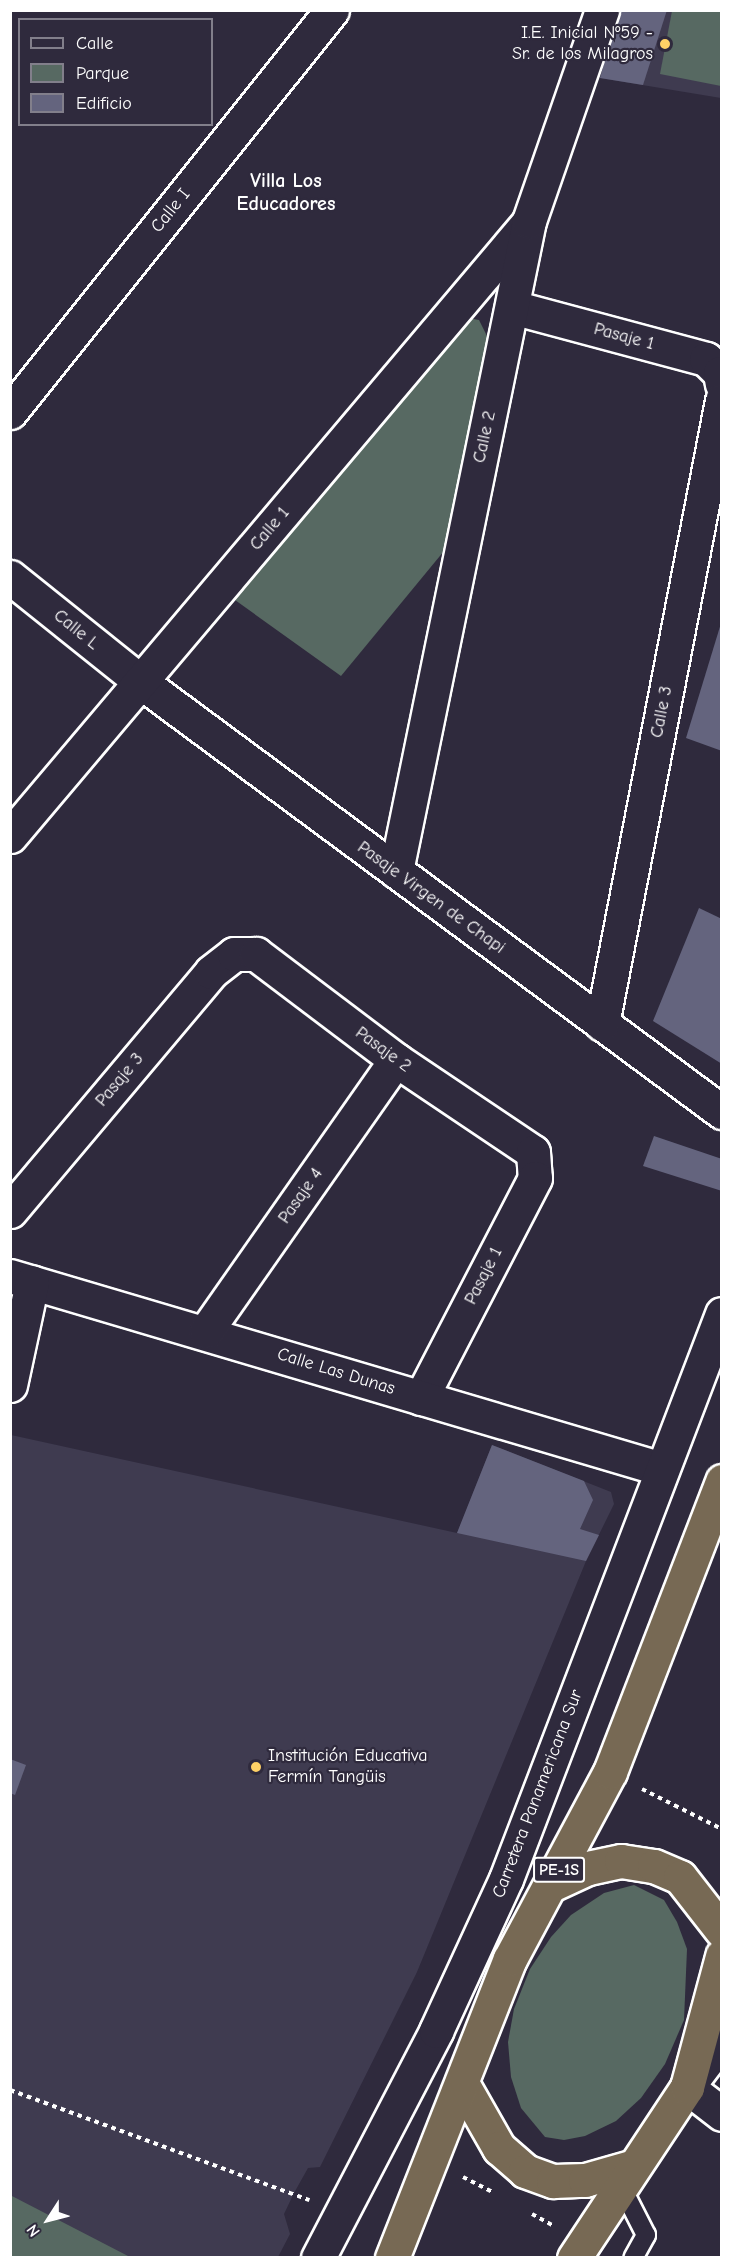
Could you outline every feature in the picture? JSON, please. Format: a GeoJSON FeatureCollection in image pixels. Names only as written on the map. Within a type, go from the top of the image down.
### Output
{"type":"FeatureCollection","features":[{"type":"Feature","properties":{"kind":"highway","name":"PE-1S"},"geometry":{"type":"LineString","coordinates":[[392,2258],[463,2085],[510,1959],[610,1772],[722,1481]]}},
{"type":"Feature","properties":{"kind":"highway"},"geometry":{"type":"LineString","coordinates":[[551,1885],[588,1868],[621,1861],[654,1866],[680,1878],[722,1931]]}},
{"type":"Feature","properties":{"kind":"highway"},"geometry":{"type":"LineString","coordinates":[[579,2250],[687,2087],[722,1956]]}},
{"type":"Feature","properties":{"kind":"highway"},"geometry":{"type":"LineString","coordinates":[[463,2085],[499,2148],[525,2170],[553,2181],[627,2176]]}},
{"type":"Feature","properties":{"kind":"street","name":"Calle I"},"geometry":{"type":"LineString","coordinates":[[10,412],[332,10]]}},
{"type":"Feature","properties":{"kind":"street","name":"Calle 2"},"geometry":{"type":"LineString","coordinates":[[396,872],[530,220],[602,10]]}},
{"type":"Feature","properties":{"kind":"street","name":"Calle 1"},"geometry":{"type":"LineString","coordinates":[[10,836],[530,220]]}},
{"type":"Feature","properties":{"kind":"street","name":"Pasaje 1"},"geometry":{"type":"LineString","coordinates":[[512,307],[706,359],[720,374],[722,384]]}},
{"type":"Feature","properties":{"kind":"street","name":"Calle 3"},"geometry":{"type":"LineString","coordinates":[[602,1024],[722,400]]}},
{"type":"Feature","properties":{"kind":"street","name":"Calle L"},"geometry":{"type":"LineString","coordinates":[[10,577],[141,682]]}},
{"type":"Feature","properties":{"kind":"street","name":"Pasaje Virgen de Chapi"},"geometry":{"type":"LineString","coordinates":[[141,682],[722,1112]]}},
{"type":"Feature","properties":{"kind":"street","name":"Pasaje 2"},"geometry":{"type":"LineString","coordinates":[[234,954],[256,954],[396,1060],[533,1152]]}},
{"type":"Feature","properties":{"kind":"street","name":"Pasaje 3"},"geometry":{"type":"LineString","coordinates":[[10,1211],[211,972],[234,954]]}},
{"type":"Feature","properties":{"kind":"street","name":"Pasaje 4"},"geometry":{"type":"LineString","coordinates":[[206,1331],[396,1060]]}},
{"type":"Feature","properties":{"kind":"street","name":"Pasaje 1"},"geometry":{"type":"LineString","coordinates":[[421,1398],[535,1178],[533,1152]]}},
{"type":"Feature","properties":{"kind":"street","name":"Calle Las Dunas"},"geometry":{"type":"LineString","coordinates":[[21,1279],[206,1331],[421,1398],[662,1469]]}},
{"type":"Feature","properties":{"kind":"street"},"geometry":{"type":"LineString","coordinates":[[10,1385],[21,1279]]}},
{"type":"Feature","properties":{"kind":"street","name":"Carretera Panamericana Sur"},"geometry":{"type":"LineString","coordinates":[[318,2258],[436,2031],[507,1879],[722,1314]]}},
{"type":"Feature","properties":{"kind":"street"},"geometry":{"type":"LineString","coordinates":[[722,2041],[687,2087],[722,2114]]}},
{"type":"Feature","properties":{"kind":"lane"},"geometry":{"type":"LineString","coordinates":[[627,2176],[646,2235],[633,2258]]}},
{"type":"Feature","properties":{"kind":"path"},"geometry":{"type":"LineString","coordinates":[[10,2090],[294,2193],[339,2216]]}},
{"type":"Feature","properties":{"kind":"path"},"geometry":{"type":"LineString","coordinates":[[433,2160],[503,2199]]}},
{"type":"Feature","properties":{"kind":"path"},"geometry":{"type":"LineString","coordinates":[[524,2210],[579,2250]]}},
{"type":"Feature","properties":{"kind":"shaded area","name":"I.E. Inicial Nº59 - Sr. de los Milagros"},"geometry":{"type":"Polygon","coordinates":[[[619,11],[721,11],[721,98],[600,78],[619,11]]]}},
{"type":"Feature","properties":{"kind":"shaded area","name":"Institución Educativa Fermín Tangüis"},"geometry":{"type":"Polygon","coordinates":[[[11,1435],[457,1533],[492,1445],[611,1492],[614,1504],[586,1561],[417,1972],[320,2167],[308,2168],[294,2193],[284,2214],[290,2234],[278,2257],[11,2258],[11,1435]]]}},
{"type":"Feature","properties":{"kind":"green space"},"geometry":{"type":"Polygon","coordinates":[[[672,11],[721,11],[721,86],[660,74],[672,11]]]}},
{"type":"Feature","properties":{"kind":"green space"},"geometry":{"type":"Polygon","coordinates":[[[463,317],[479,320],[488,338],[444,551],[341,676],[228,595],[463,317]]]}},
{"type":"Feature","properties":{"kind":"green space"},"geometry":{"type":"Polygon","coordinates":[[[634,1885],[664,1900],[677,1922],[687,1949],[684,2020],[665,2064],[641,2098],[616,2121],[585,2136],[564,2140],[545,2137],[521,2108],[511,2077],[508,2042],[514,2009],[530,1969],[551,1937],[571,1915],[604,1893],[634,1885]]]}},
{"type":"Feature","properties":{"kind":"green space"},"geometry":{"type":"Polygon","coordinates":[[[10,2195],[130,2257],[11,2257],[10,2195]]]}},
{"type":"Feature","properties":{"kind":"building"},"geometry":{"type":"Polygon","coordinates":[[[619,10],[667,10],[643,85],[600,78],[619,10]]]}},
{"type":"Feature","properties":{"kind":"building"},"geometry":{"type":"Polygon","coordinates":[[[722,620],[722,751],[686,738],[722,620]]]}},
{"type":"Feature","properties":{"kind":"building"},"geometry":{"type":"Polygon","coordinates":[[[699,908],[722,919],[722,1064],[653,1021],[699,908]]]}},
{"type":"Feature","properties":{"kind":"building"},"geometry":{"type":"Polygon","coordinates":[[[654,1136],[722,1159],[722,1191],[643,1166],[654,1136]]]}},
{"type":"Feature","properties":{"kind":"building"},"geometry":{"type":"Polygon","coordinates":[[[492,1445],[584,1481],[593,1500],[580,1529],[599,1535],[586,1561],[457,1533],[492,1445]]]}},
{"type":"Feature","properties":{"kind":"building"},"geometry":{"type":"Polygon","coordinates":[[[10,1759],[26,1765],[15,1795],[10,1793],[10,1759]]]}},
{"type":"Feature","properties":{"kind":"place","name":"I.E. Inicial Nº59 - Sr. de los Milagros"},"geometry":{"type":"Point","coordinates":[665,44]}},
{"type":"Feature","properties":{"kind":"place","name":"Institución Educativa Fermín Tangüis"},"geometry":{"type":"Point","coordinates":[256,1767]}},
{"type":"Feature","properties":{"kind":"district","name":"Villa Los Educadores"},"geometry":{"type":"Point","coordinates":[286,192]}}]}
